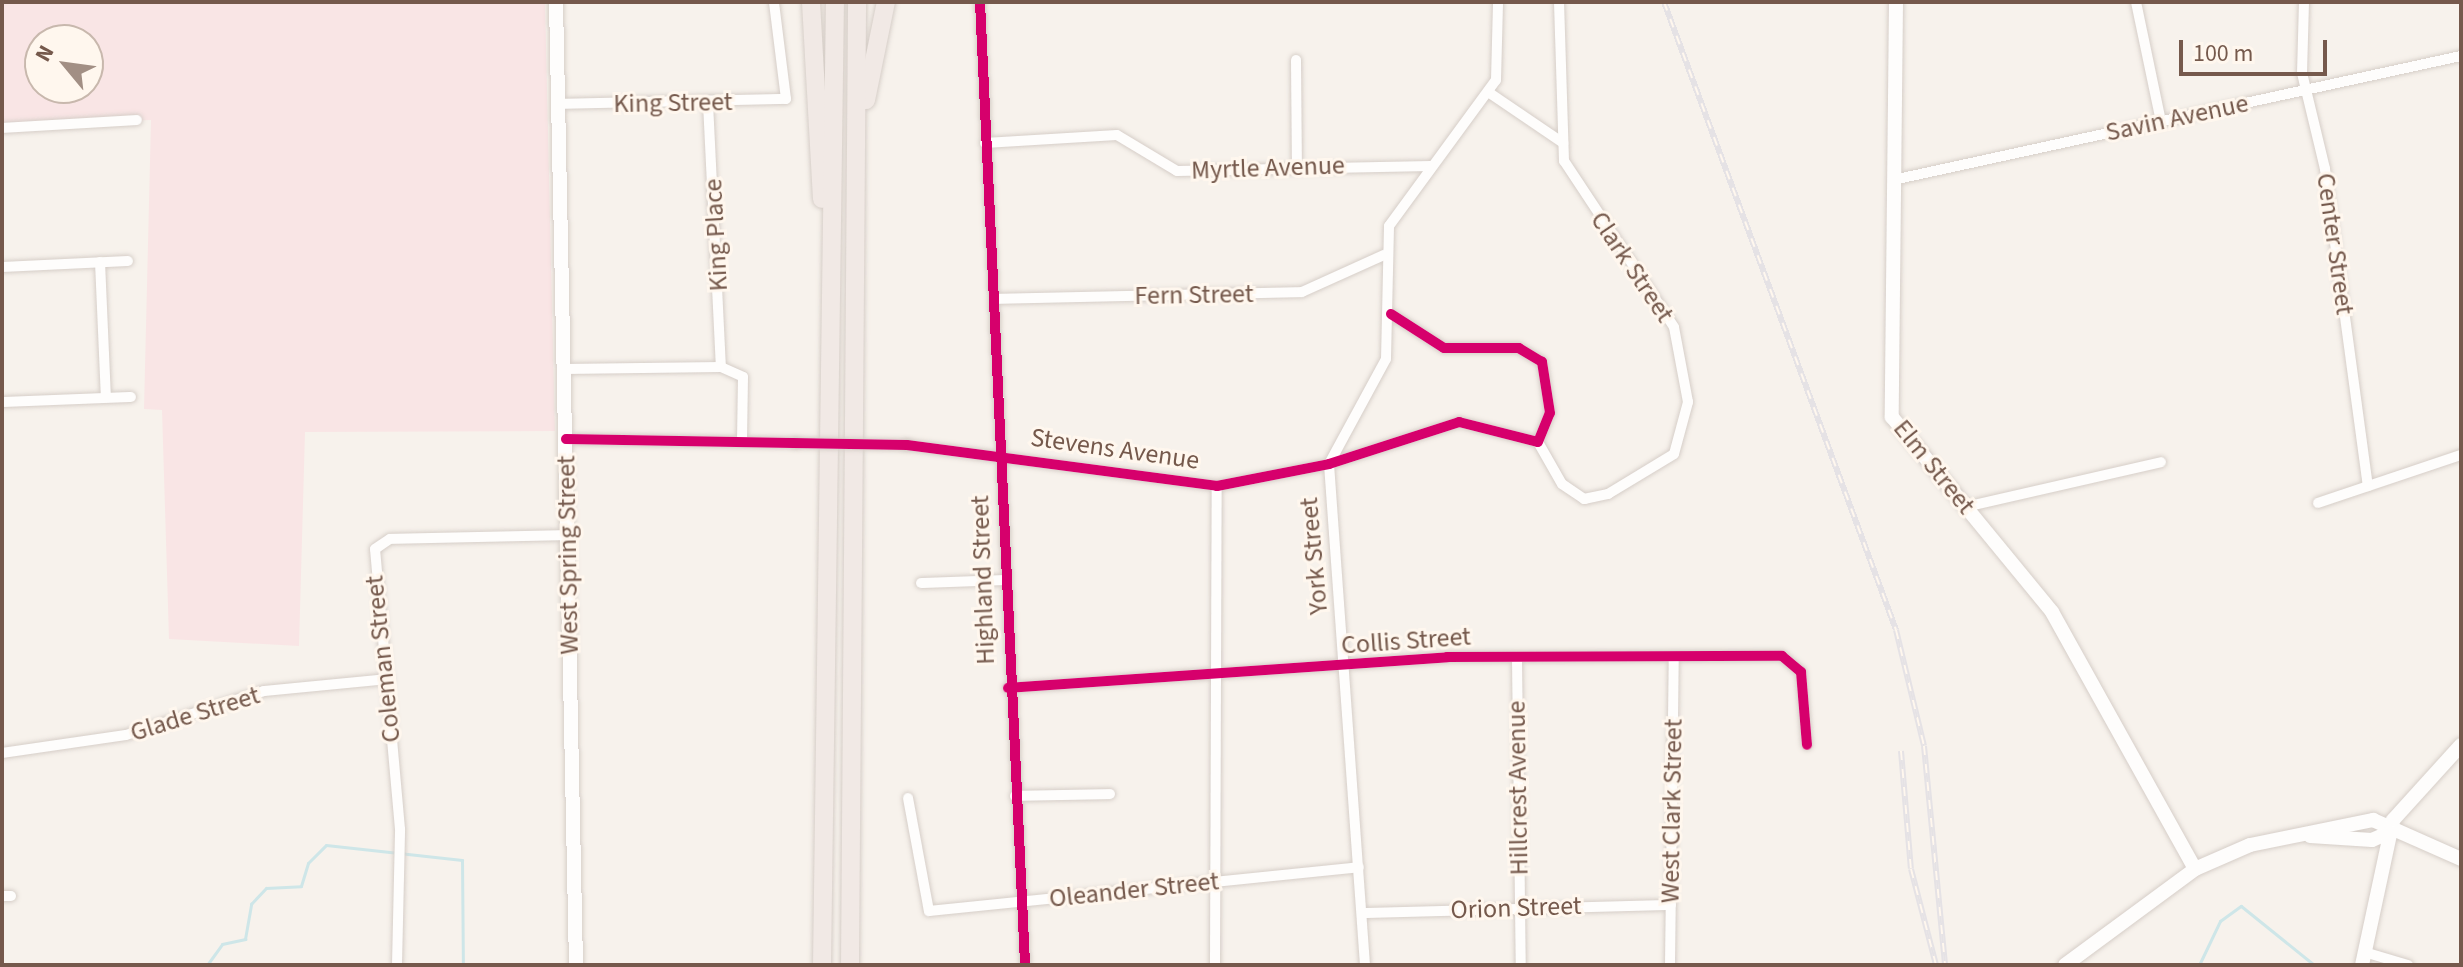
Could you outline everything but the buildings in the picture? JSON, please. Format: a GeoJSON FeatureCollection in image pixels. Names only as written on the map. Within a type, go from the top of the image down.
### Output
{"type":"FeatureCollection","features":[{"type":"Feature","properties":{"kind":"highway"},"geometry":{"type":"LineString","coordinates":[[811,2],[832,383]]}},
{"type":"Feature","properties":{"kind":"highway"},"geometry":{"type":"LineString","coordinates":[[822,965],[835,2]]}},
{"type":"Feature","properties":{"kind":"highway"},"geometry":{"type":"LineString","coordinates":[[850,965],[857,2]]}},
{"type":"Feature","properties":{"kind":"highway"},"geometry":{"type":"LineString","coordinates":[[855,279],[867,85],[886,2]]}},
{"type":"Feature","properties":{"kind":"main road","name":"West Spring Street"},"geometry":{"type":"LineString","coordinates":[[556,2],[576,965]]}},
{"type":"Feature","properties":{"kind":"main road","name":"Elm Street"},"geometry":{"type":"LineString","coordinates":[[1896,2],[1889,407],[1902,434],[2052,612],[2195,869]]}},
{"type":"Feature","properties":{"kind":"main road"},"geometry":{"type":"LineString","coordinates":[[2363,958],[2388,833],[2461,745]]}},
{"type":"Feature","properties":{"kind":"main road"},"geometry":{"type":"LineString","coordinates":[[2065,965],[2195,869],[2250,845],[2369,820],[2388,833],[2461,859]]}},
{"type":"Feature","properties":{"kind":"street","name":"King Street"},"geometry":{"type":"LineString","coordinates":[[559,104],[786,99],[774,2]]}},
{"type":"Feature","properties":{"kind":"street","name":"Highland Street"},"geometry":{"type":"LineString","coordinates":[[980,2],[1007,580],[1008,688],[1025,901],[1025,965]]}},
{"type":"Feature","properties":{"kind":"street","name":"York Street"},"geometry":{"type":"LineString","coordinates":[[1365,965],[1329,464],[1380,376],[1391,314],[1384,255],[1395,215],[1488,92],[1499,67],[1498,2]]}},
{"type":"Feature","properties":{"kind":"street","name":"Clark Street"},"geometry":{"type":"LineString","coordinates":[[1538,442],[1562,484],[1584,499],[1608,494],[1667,460],[1686,420],[1684,361],[1674,327],[1573,182],[1563,143],[1559,2]]}},
{"type":"Feature","properties":{"kind":"street"},"geometry":{"type":"LineString","coordinates":[[2136,2],[2161,122]]}},
{"type":"Feature","properties":{"kind":"street","name":"Center Street"},"geometry":{"type":"LineString","coordinates":[[2304,2],[2307,89],[2368,486]]}},
{"type":"Feature","properties":{"kind":"street","name":"Savin Avenue"},"geometry":{"type":"LineString","coordinates":[[1893,180],[2461,56]]}},
{"type":"Feature","properties":{"kind":"street"},"geometry":{"type":"LineString","coordinates":[[1296,60],[1297,166]]}},
{"type":"Feature","properties":{"kind":"street"},"geometry":{"type":"LineString","coordinates":[[1488,92],[1563,143]]}},
{"type":"Feature","properties":{"kind":"street","name":"King Place"},"geometry":{"type":"LineString","coordinates":[[708,103],[721,367]]}},
{"type":"Feature","properties":{"kind":"street"},"geometry":{"type":"LineString","coordinates":[[2,128],[137,120]]}},
{"type":"Feature","properties":{"kind":"street","name":"Myrtle Avenue"},"geometry":{"type":"LineString","coordinates":[[985,143],[1117,135],[1171,170],[1431,166]]}},
{"type":"Feature","properties":{"kind":"street","name":"Fern Street"},"geometry":{"type":"LineString","coordinates":[[995,299],[1302,292],[1384,255]]}},
{"type":"Feature","properties":{"kind":"street"},"geometry":{"type":"LineString","coordinates":[[2,267],[128,261]]}},
{"type":"Feature","properties":{"kind":"street"},"geometry":{"type":"LineString","coordinates":[[100,262],[106,397]]}},
{"type":"Feature","properties":{"kind":"street"},"geometry":{"type":"LineString","coordinates":[[1391,314],[1444,348],[1519,348],[1542,362],[1550,413],[1538,442]]}},
{"type":"Feature","properties":{"kind":"street"},"geometry":{"type":"LineString","coordinates":[[564,369],[721,367],[743,377],[742,442]]}},
{"type":"Feature","properties":{"kind":"street"},"geometry":{"type":"LineString","coordinates":[[2,402],[131,397]]}},
{"type":"Feature","properties":{"kind":"street","name":"Stevens Avenue"},"geometry":{"type":"LineString","coordinates":[[566,439],[907,445],[1217,486],[1329,464],[1459,422],[1538,442]]}},
{"type":"Feature","properties":{"kind":"street"},"geometry":{"type":"LineString","coordinates":[[2318,503],[2461,455]]}},
{"type":"Feature","properties":{"kind":"street"},"geometry":{"type":"LineString","coordinates":[[1965,507],[2161,462]]}},
{"type":"Feature","properties":{"kind":"street"},"geometry":{"type":"LineString","coordinates":[[1215,965],[1217,486]]}},
{"type":"Feature","properties":{"kind":"street","name":"Coleman Street"},"geometry":{"type":"LineString","coordinates":[[397,965],[400,854],[388,679],[372,562],[378,544],[566,535]]}},
{"type":"Feature","properties":{"kind":"street"},"geometry":{"type":"LineString","coordinates":[[921,583],[1007,580]]}},
{"type":"Feature","properties":{"kind":"street","name":"Collis Street"},"geometry":{"type":"LineString","coordinates":[[1008,688],[1345,667],[1447,657],[1782,656],[1801,672],[1807,745]]}},
{"type":"Feature","properties":{"kind":"street","name":"West Clark Street"},"geometry":{"type":"LineString","coordinates":[[1670,965],[1674,658]]}},
{"type":"Feature","properties":{"kind":"street","name":"Hillcrest Avenue"},"geometry":{"type":"LineString","coordinates":[[1517,659],[1521,965]]}},
{"type":"Feature","properties":{"kind":"street","name":"Glade Street"},"geometry":{"type":"LineString","coordinates":[[2,753],[112,738],[264,691],[388,679]]}},
{"type":"Feature","properties":{"kind":"street"},"geometry":{"type":"LineString","coordinates":[[1015,796],[1110,794]]}},
{"type":"Feature","properties":{"kind":"street","name":"Oleander Street"},"geometry":{"type":"LineString","coordinates":[[908,798],[929,911],[1359,867]]}},
{"type":"Feature","properties":{"kind":"street","name":"Orion Street"},"geometry":{"type":"LineString","coordinates":[[1362,913],[1671,905]]}},
{"type":"Feature","properties":{"kind":"street"},"geometry":{"type":"LineString","coordinates":[[2363,958],[2408,965]]}},
{"type":"Feature","properties":{"kind":"shaded area"},"geometry":{"type":"Polygon","coordinates":[[[2,2],[545,2],[555,431],[305,432],[299,646],[169,639],[162,410],[144,409],[151,120],[2,124],[2,2]]]}},
{"type":"Feature","properties":{"kind":"waterway"},"geometry":{"type":"LineString","coordinates":[[207,965],[222,944],[245,939],[251,904],[266,888],[301,886],[308,863],[326,845],[462,860],[463,965]]}},
{"type":"Feature","properties":{"kind":"waterway"},"geometry":{"type":"LineString","coordinates":[[2199,965],[2220,921],[2241,906],[2314,965]]}},
{"type":"Feature","properties":{"kind":"railway"},"geometry":{"type":"LineString","coordinates":[[1664,2],[1896,630],[1924,746],[1945,965]]}},
{"type":"Feature","properties":{"kind":"railway"},"geometry":{"type":"LineString","coordinates":[[1901,751],[1911,869],[1936,965]]}},
{"type":"Feature","properties":{"kind":"cycle path"},"geometry":{"type":"LineString","coordinates":[[980,2],[1025,965]]}},
{"type":"Feature","properties":{"kind":"cycle path"},"geometry":{"type":"LineString","coordinates":[[566,439],[907,445],[1217,486],[1329,464],[1459,422],[1538,442],[1550,413],[1542,362],[1519,348],[1444,348],[1391,314]]}},
{"type":"Feature","properties":{"kind":"cycle path"},"geometry":{"type":"LineString","coordinates":[[1008,688],[1447,657],[1782,656],[1801,672],[1807,745]]}}]}
